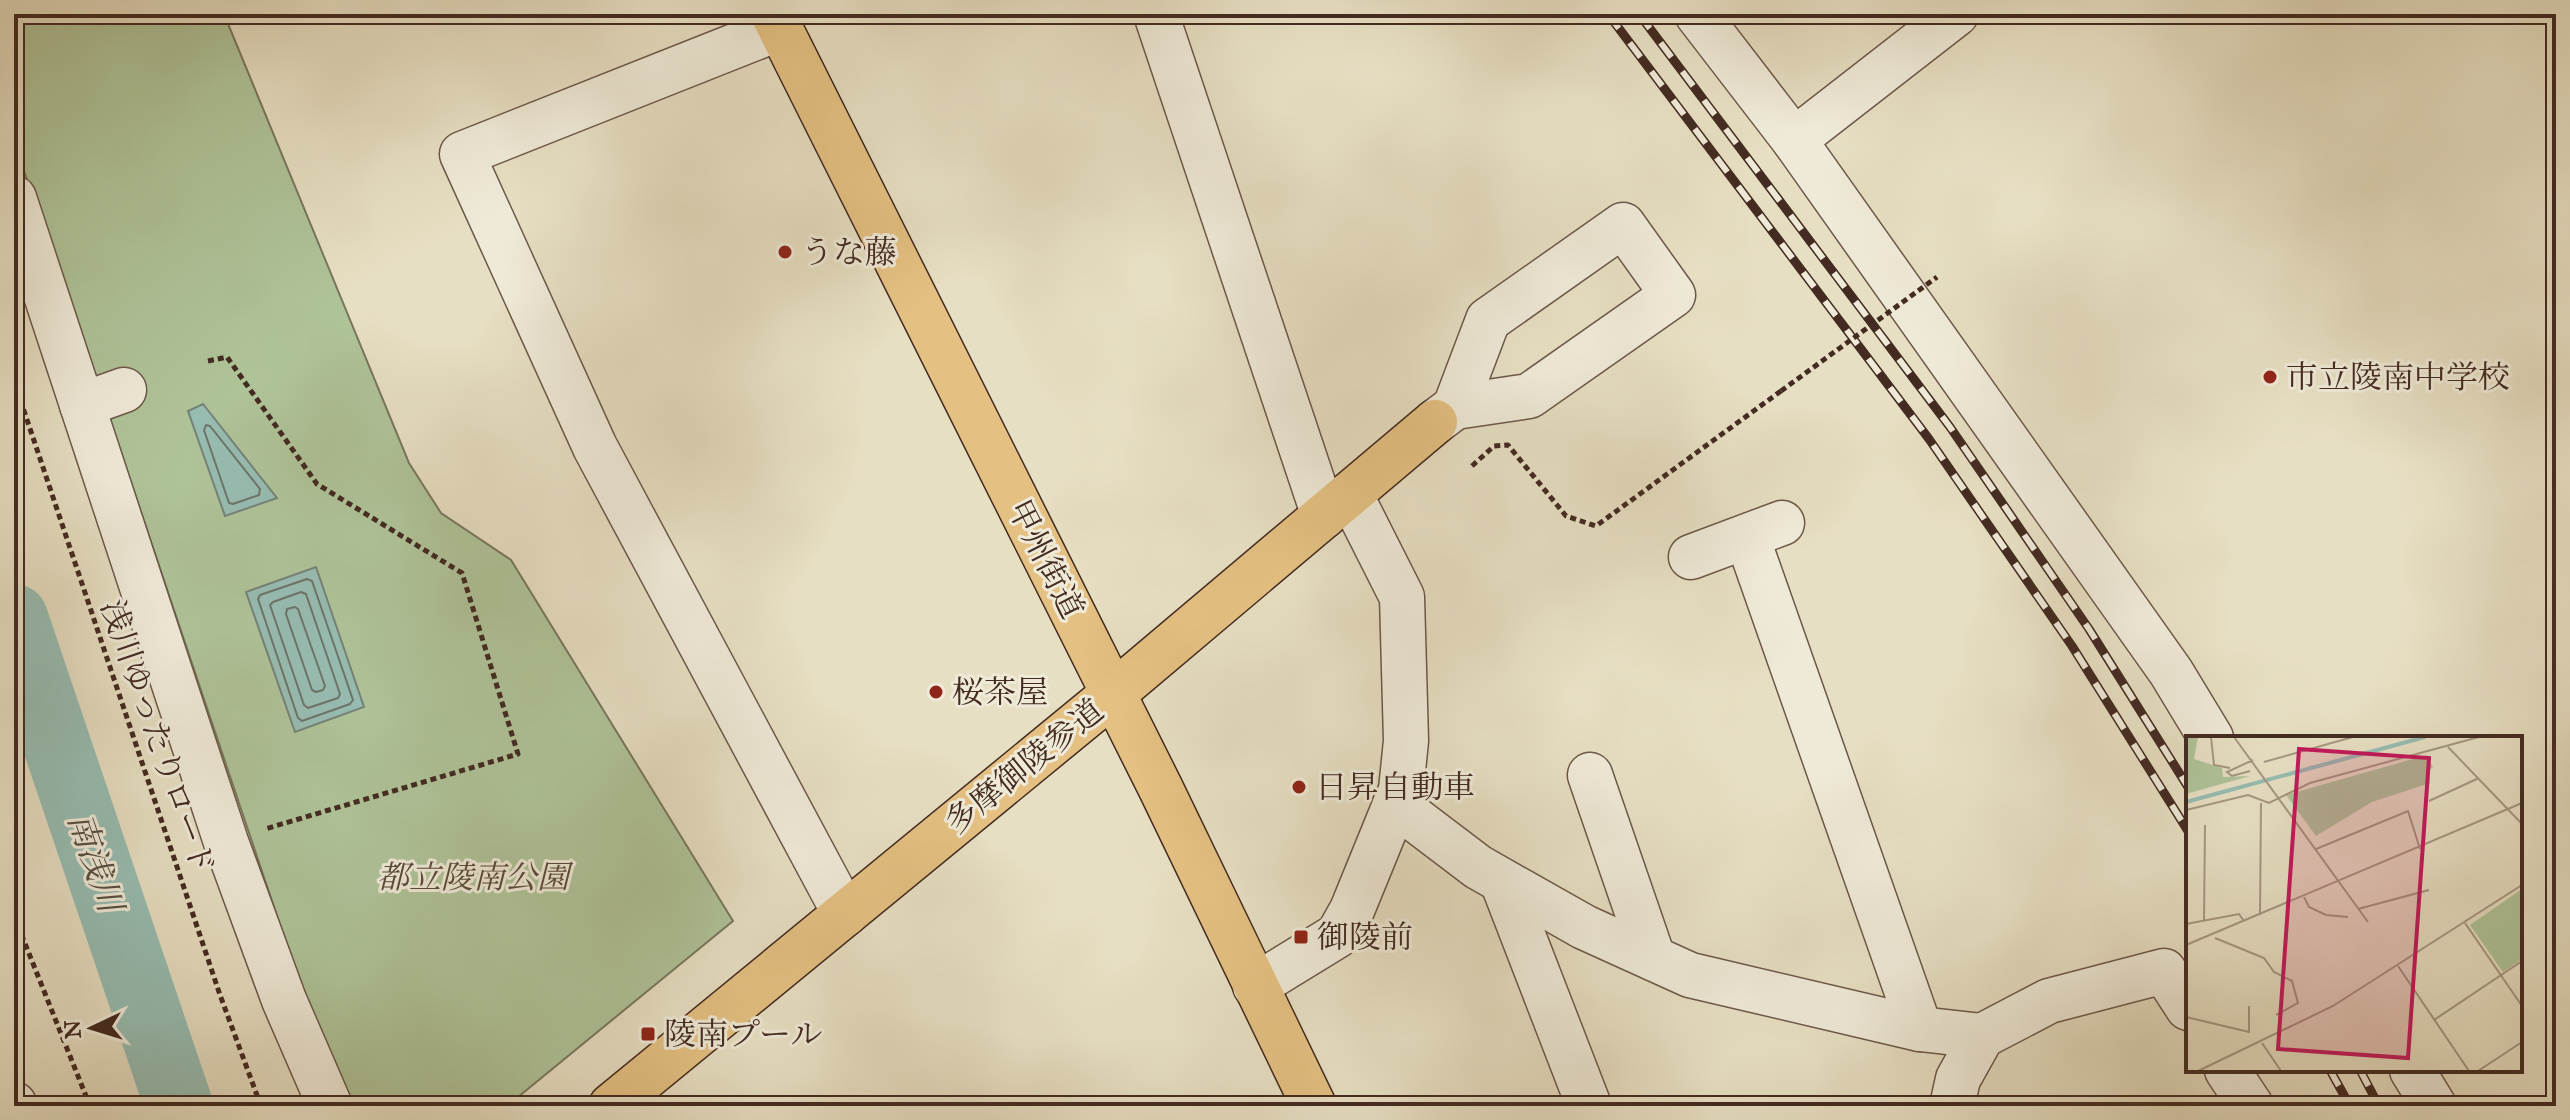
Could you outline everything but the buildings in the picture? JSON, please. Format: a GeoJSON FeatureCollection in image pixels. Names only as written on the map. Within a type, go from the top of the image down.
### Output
{"type":"FeatureCollection","features":[{"type":"Feature","properties":{"kind":"main road","name":"甲州街道"},"geometry":{"type":"LineString","coordinates":[[776,21],[1114,693],[1314,1106]]}},
{"type":"Feature","properties":{"kind":"main road","name":"多摩御陵参道"},"geometry":{"type":"LineString","coordinates":[[611,1106],[1114,693],[1445,414]]}},
{"type":"Feature","properties":{"kind":"street"},"geometry":{"type":"LineString","coordinates":[[1156,14],[1337,505],[1402,597],[1406,741],[1401,790],[1352,910],[1338,935],[1255,986]]}},
{"type":"Feature","properties":{"kind":"street"},"geometry":{"type":"LineString","coordinates":[[1697,14],[1794,140],[2171,672],[2210,736]]}},
{"type":"Feature","properties":{"kind":"street"},"geometry":{"type":"LineString","coordinates":[[1794,140],[1956,14]]}},
{"type":"Feature","properties":{"kind":"street"},"geometry":{"type":"LineString","coordinates":[[776,21],[462,154],[595,447],[845,914]]}},
{"type":"Feature","properties":{"kind":"street"},"geometry":{"type":"LineString","coordinates":[[14,198],[226,842],[284,1000],[330,1106]]}},
{"type":"Feature","properties":{"kind":"street"},"geometry":{"type":"LineString","coordinates":[[1623,225],[1673,295],[1529,396],[1445,414],[1488,320],[1623,225]]}},
{"type":"Feature","properties":{"kind":"street"},"geometry":{"type":"LineString","coordinates":[[82,405],[124,390]]}},
{"type":"Feature","properties":{"kind":"street"},"geometry":{"type":"LineString","coordinates":[[1691,557],[1764,530],[1920,1029]]}},
{"type":"Feature","properties":{"kind":"street"},"geometry":{"type":"LineString","coordinates":[[1590,775],[1653,958]]}},
{"type":"Feature","properties":{"kind":"street"},"geometry":{"type":"LineString","coordinates":[[1395,804],[1478,867],[1502,881],[1584,927],[1690,975],[1920,1029],[1982,1036]]}},
{"type":"Feature","properties":{"kind":"street"},"geometry":{"type":"LineString","coordinates":[[1502,881],[1589,1106]]}},
{"type":"Feature","properties":{"kind":"street"},"geometry":{"type":"LineString","coordinates":[[1952,1106],[1958,1079],[1982,1036],[2049,1001],[2164,971],[2186,1005]]}},
{"type":"Feature","properties":{"kind":"street"},"geometry":{"type":"LineString","coordinates":[[2228,1072],[2251,1106]]}},
{"type":"Feature","properties":{"kind":"street"},"geometry":{"type":"LineString","coordinates":[[2413,1072],[2434,1106]]}},
{"type":"Feature","properties":{"kind":"path"},"geometry":{"type":"LineString","coordinates":[[1472,466],[1494,446],[1508,445],[1566,516],[1596,526],[1937,277]]}},
{"type":"Feature","properties":{"kind":"path"},"geometry":{"type":"LineString","coordinates":[[208,361],[227,357],[317,484],[462,573],[518,754],[226,842]]}},
{"type":"Feature","properties":{"kind":"path","name":"浅川ゆったりロード"},"geometry":{"type":"LineString","coordinates":[[14,381],[220,995],[261,1106]]}},
{"type":"Feature","properties":{"kind":"path"},"geometry":{"type":"LineString","coordinates":[[14,916],[90,1106]]}},
{"type":"Feature","properties":{"kind":"green space","name":"都立陵南公園"},"geometry":{"type":"Polygon","coordinates":[[[14,14],[224,14],[409,463],[441,513],[511,560],[733,921],[507,1106],[352,1106],[315,1029],[14,142],[14,14]]]}},
{"type":"Feature","properties":{"kind":"water"},"geometry":{"type":"Polygon","coordinates":[[[203,404],[277,498],[225,516],[188,411],[203,404]]]}},
{"type":"Feature","properties":{"kind":"water"},"geometry":{"type":"Polygon","coordinates":[[[316,567],[364,707],[295,732],[246,592],[316,567]]]}},
{"type":"Feature","properties":{"kind":"waterway","name":"南浅川"},"geometry":{"type":"LineString","coordinates":[[14,618],[179,1106]]}},
{"type":"Feature","properties":{"kind":"railway"},"geometry":{"type":"LineString","coordinates":[[1608,14],[1929,439],[2072,646],[2186,828]]}},
{"type":"Feature","properties":{"kind":"railway"},"geometry":{"type":"LineString","coordinates":[[1639,14],[1950,427],[2089,629],[2186,784]]}},
{"type":"Feature","properties":{"kind":"railway"},"geometry":{"type":"LineString","coordinates":[[2331,1072],[2350,1106]]}},
{"type":"Feature","properties":{"kind":"railway"},"geometry":{"type":"LineString","coordinates":[[2361,1072],[2379,1106]]}},
{"type":"Feature","properties":{"kind":"place","name":"うな藤"},"geometry":{"type":"Point","coordinates":[785,252]}},
{"type":"Feature","properties":{"kind":"place","name":"市立陵南中学校"},"geometry":{"type":"Point","coordinates":[2270,377]}},
{"type":"Feature","properties":{"kind":"place","name":"桜茶屋"},"geometry":{"type":"Point","coordinates":[936,692]}},
{"type":"Feature","properties":{"kind":"place","name":"日昇自動車"},"geometry":{"type":"Point","coordinates":[1299,787]}},
{"type":"Feature","properties":{"kind":"place","name":"御陵前"},"geometry":{"type":"Point","coordinates":[1301,937]}},
{"type":"Feature","properties":{"kind":"place","name":"陵南プール"},"geometry":{"type":"Point","coordinates":[648,1034]}}]}
